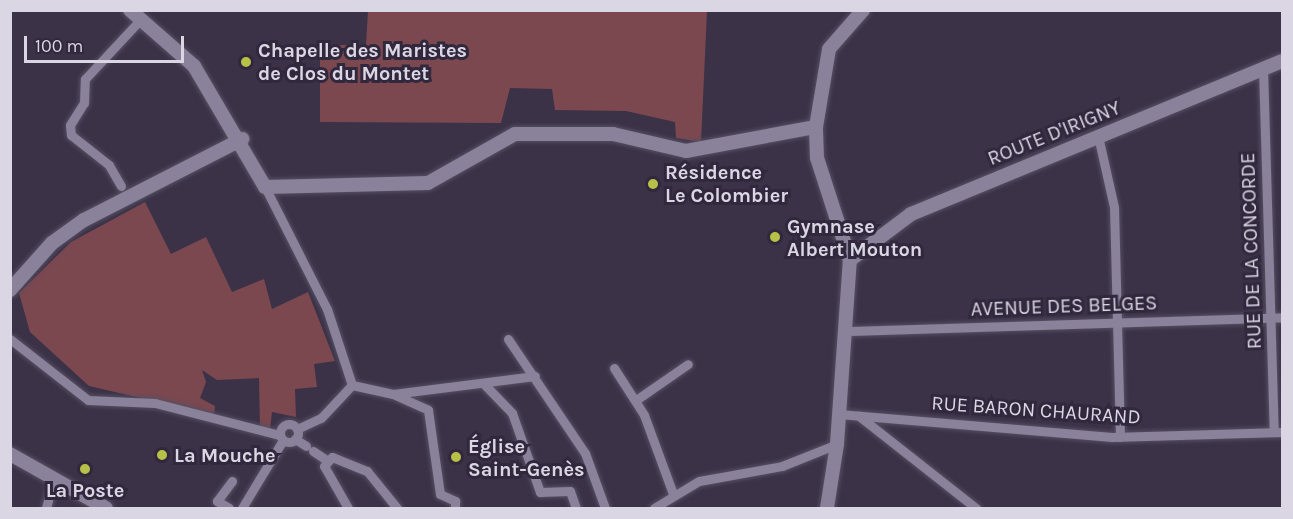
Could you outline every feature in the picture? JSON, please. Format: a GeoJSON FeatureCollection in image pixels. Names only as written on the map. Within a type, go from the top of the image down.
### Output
{"type":"FeatureCollection","features":[{"type":"Feature","properties":{"kind":"street"},"geometry":{"type":"LineString","coordinates":[[827,508],[837,444],[847,332],[850,260],[817,158],[816,127],[829,49],[862,10]]}},
{"type":"Feature","properties":{"kind":"street"},"geometry":{"type":"LineString","coordinates":[[121,186],[110,165],[70,135],[70,125],[84,103],[85,79],[135,15],[194,66],[242,139],[327,309],[352,385]]}},
{"type":"Feature","properties":{"kind":"street","name":"ROUTE D'IRIGNY"},"geometry":{"type":"LineString","coordinates":[[850,260],[911,214],[1282,61]]}},
{"type":"Feature","properties":{"kind":"street","name":"RUE DE LA CONCORDE"},"geometry":{"type":"LineString","coordinates":[[1263,69],[1271,317],[1278,432]]}},
{"type":"Feature","properties":{"kind":"street"},"geometry":{"type":"LineString","coordinates":[[265,187],[428,183],[515,134],[613,134],[686,151],[816,127]]}},
{"type":"Feature","properties":{"kind":"street"},"geometry":{"type":"LineString","coordinates":[[1098,136],[1114,207],[1120,437]]}},
{"type":"Feature","properties":{"kind":"street"},"geometry":{"type":"LineString","coordinates":[[10,290],[52,243],[84,220],[242,139]]}},
{"type":"Feature","properties":{"kind":"street","name":"AVENUE DES BELGES"},"geometry":{"type":"LineString","coordinates":[[847,332],[1282,317]]}},
{"type":"Feature","properties":{"kind":"street"},"geometry":{"type":"LineString","coordinates":[[10,339],[88,400],[155,403],[281,437],[296,434],[321,418],[352,385]]}},
{"type":"Feature","properties":{"kind":"street"},"geometry":{"type":"LineString","coordinates":[[508,339],[585,453],[605,508]]}},
{"type":"Feature","properties":{"kind":"street"},"geometry":{"type":"LineString","coordinates":[[636,400],[687,364]]}},
{"type":"Feature","properties":{"kind":"street"},"geometry":{"type":"LineString","coordinates":[[614,368],[636,400],[673,494]]}},
{"type":"Feature","properties":{"kind":"street"},"geometry":{"type":"LineString","coordinates":[[393,394],[535,376]]}},
{"type":"Feature","properties":{"kind":"street"},"geometry":{"type":"LineString","coordinates":[[483,383],[512,413],[540,492],[570,491],[576,508]]}},
{"type":"Feature","properties":{"kind":"street"},"geometry":{"type":"LineString","coordinates":[[352,385],[393,394],[428,410],[440,494],[455,505]]}},
{"type":"Feature","properties":{"kind":"street","name":"RUE BARON CHAURAND"},"geometry":{"type":"LineString","coordinates":[[839,414],[1120,437],[1278,432]]}},
{"type":"Feature","properties":{"kind":"street"},"geometry":{"type":"LineString","coordinates":[[859,416],[976,508]]}},
{"type":"Feature","properties":{"kind":"street"},"geometry":{"type":"LineString","coordinates":[[242,508],[286,424],[310,449],[330,459],[367,471],[397,508]]}},
{"type":"Feature","properties":{"kind":"street"},"geometry":{"type":"LineString","coordinates":[[654,508],[673,494],[706,480],[782,466],[837,444]]}},
{"type":"Feature","properties":{"kind":"street"},"geometry":{"type":"LineString","coordinates":[[10,454],[106,508]]}},
{"type":"Feature","properties":{"kind":"street"},"geometry":{"type":"LineString","coordinates":[[330,459],[324,466],[342,506]]}},
{"type":"Feature","properties":{"kind":"street"},"geometry":{"type":"LineString","coordinates":[[46,508],[54,479]]}},
{"type":"Feature","properties":{"kind":"street"},"geometry":{"type":"LineString","coordinates":[[229,508],[217,501],[232,481]]}},
{"type":"Feature","properties":{"kind":"shaded area"},"geometry":{"type":"Polygon","coordinates":[[[368,11],[707,11],[701,142],[676,138],[675,122],[626,111],[555,110],[552,89],[510,88],[501,123],[320,122],[320,45],[366,45],[368,11]]]}},
{"type":"Feature","properties":{"kind":"shaded area"},"geometry":{"type":"Polygon","coordinates":[[[145,202],[171,254],[206,237],[232,292],[264,279],[272,309],[308,292],[335,361],[314,364],[317,387],[295,389],[296,417],[272,412],[270,429],[260,428],[259,378],[217,380],[202,370],[206,382],[200,398],[215,406],[214,415],[89,386],[30,332],[19,293],[71,242],[145,202]]]}},
{"type":"Feature","properties":{"kind":"place","name":"Chapelle des Maristes de Clos du Montet"},"geometry":{"type":"Point","coordinates":[246,62]}},
{"type":"Feature","properties":{"kind":"place","name":"Résidence Le Colombier"},"geometry":{"type":"Point","coordinates":[653,184]}},
{"type":"Feature","properties":{"kind":"place","name":"Gymnase Albert Mouton"},"geometry":{"type":"Point","coordinates":[775,237]}},
{"type":"Feature","properties":{"kind":"place","name":"La Mouche"},"geometry":{"type":"Point","coordinates":[162,455]}},
{"type":"Feature","properties":{"kind":"place","name":"Église Saint-Genès"},"geometry":{"type":"Point","coordinates":[456,457]}},
{"type":"Feature","properties":{"kind":"place","name":"La Poste"},"geometry":{"type":"Point","coordinates":[85,469]}}]}
